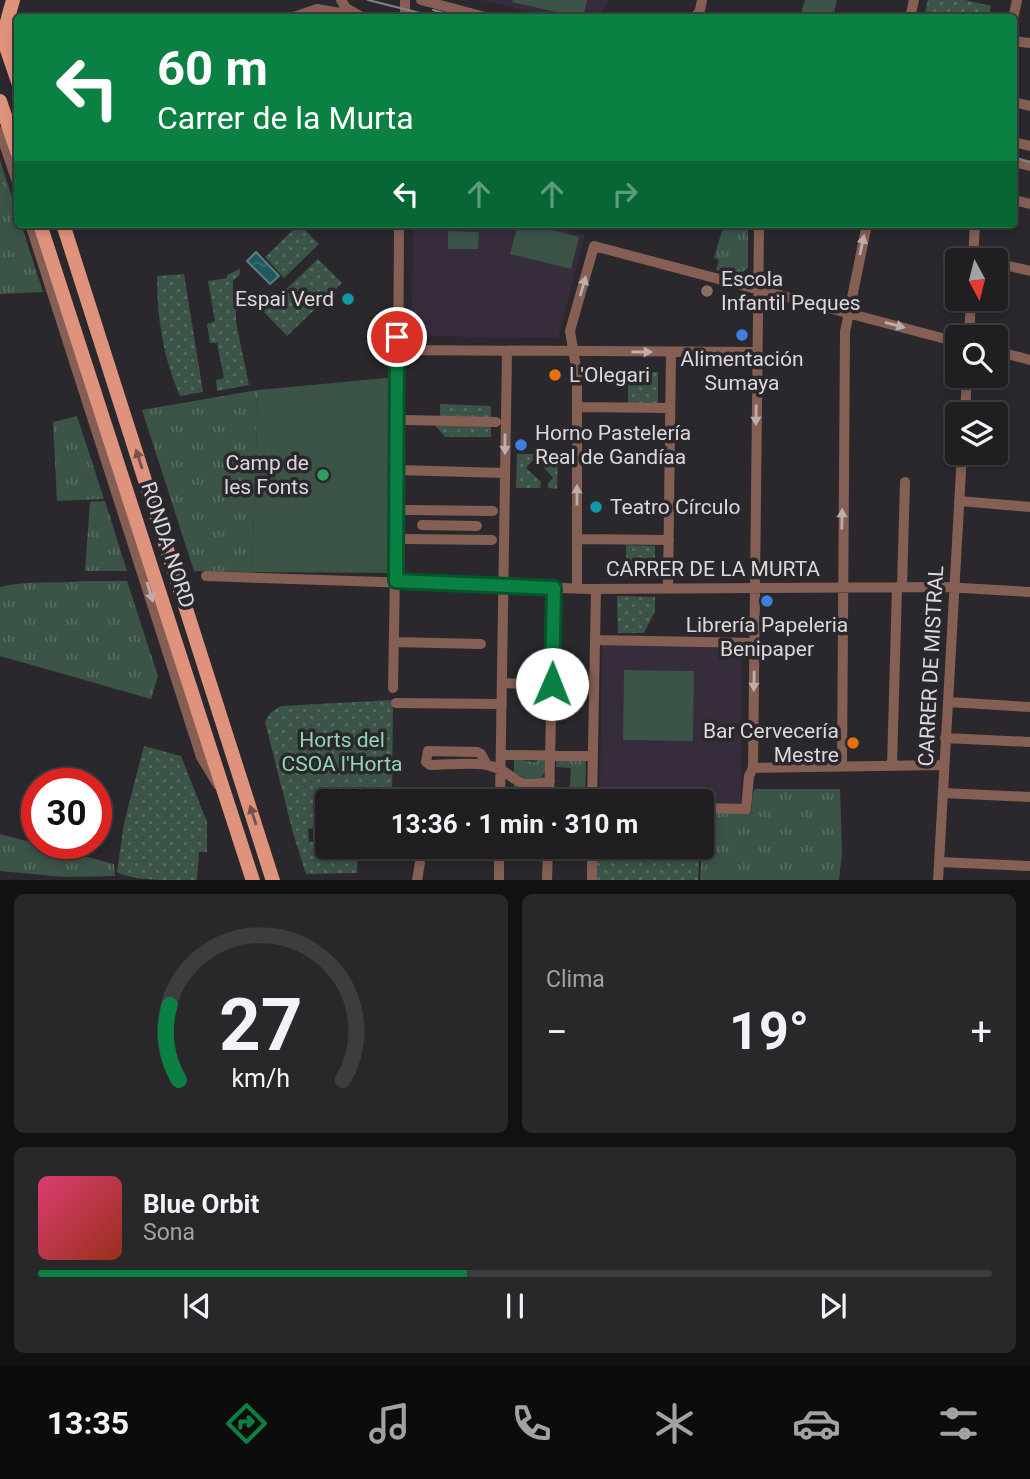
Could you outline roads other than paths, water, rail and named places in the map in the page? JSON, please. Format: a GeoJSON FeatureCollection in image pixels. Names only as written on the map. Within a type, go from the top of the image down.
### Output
{"type":"FeatureCollection","features":[{"type":"Feature","properties":{"kind":"main road"},"geometry":{"type":"LineString","coordinates":[[13,0],[5,29],[5,44],[14,70]]}},
{"type":"Feature","properties":{"kind":"main road"},"geometry":{"type":"LineString","coordinates":[[0,101],[14,142]]}},
{"type":"Feature","properties":{"kind":"main road","name":"RONDA NORD"},"geometry":{"type":"LineString","coordinates":[[41,228],[253,880]]}},
{"type":"Feature","properties":{"kind":"main road","name":"RONDA NORD"},"geometry":{"type":"LineString","coordinates":[[64,228],[274,880]]}},
{"type":"Feature","properties":{"kind":"street"},"geometry":{"type":"LineString","coordinates":[[296,14],[315,0]]}},
{"type":"Feature","properties":{"kind":"street"},"geometry":{"type":"LineString","coordinates":[[341,0],[346,8],[356,14]]}},
{"type":"Feature","properties":{"kind":"street"},"geometry":{"type":"LineString","coordinates":[[421,0],[474,14]]}},
{"type":"Feature","properties":{"kind":"street"},"geometry":{"type":"LineString","coordinates":[[303,14],[317,9],[348,14]]}},
{"type":"Feature","properties":{"kind":"street"},"geometry":{"type":"LineString","coordinates":[[0,132],[14,174]]}},
{"type":"Feature","properties":{"kind":"street"},"geometry":{"type":"LineString","coordinates":[[31,228],[201,757],[230,804]]}},
{"type":"Feature","properties":{"kind":"street"},"geometry":{"type":"LineString","coordinates":[[393,688],[399,228]]}},
{"type":"Feature","properties":{"kind":"street"},"geometry":{"type":"LineString","coordinates":[[714,808],[746,809],[749,776],[753,768],[759,228]]}},
{"type":"Feature","properties":{"kind":"street"},"geometry":{"type":"LineString","coordinates":[[842,767],[845,332],[866,228]]}},
{"type":"Feature","properties":{"kind":"street"},"geometry":{"type":"LineString","coordinates":[[974,248],[975,228]]}},
{"type":"Feature","properties":{"kind":"street"},"geometry":{"type":"LineString","coordinates":[[577,588],[577,373],[570,331],[594,246],[945,339]]}},
{"type":"Feature","properties":{"kind":"street"},"geometry":{"type":"LineString","coordinates":[[1008,266],[1030,271]]}},
{"type":"Feature","properties":{"kind":"street"},"geometry":{"type":"LineString","coordinates":[[397,350],[757,352]]}},
{"type":"Feature","properties":{"kind":"street"},"geometry":{"type":"LineString","coordinates":[[500,789],[506,351]]}},
{"type":"Feature","properties":{"kind":"street"},"geometry":{"type":"LineString","coordinates":[[668,588],[671,352]]}},
{"type":"Feature","properties":{"kind":"street"},"geometry":{"type":"LineString","coordinates":[[1008,354],[1030,360]]}},
{"type":"Feature","properties":{"kind":"street"},"geometry":{"type":"LineString","coordinates":[[577,407],[670,408]]}},
{"type":"Feature","properties":{"kind":"street"},"geometry":{"type":"LineString","coordinates":[[405,420],[496,422]]}},
{"type":"Feature","properties":{"kind":"street","name":"CARRER DE MISTRAL"},"geometry":{"type":"LineString","coordinates":[[938,880],[961,465]]}},
{"type":"Feature","properties":{"kind":"street"},"geometry":{"type":"LineString","coordinates":[[397,470],[505,473]]}},
{"type":"Feature","properties":{"kind":"street"},"geometry":{"type":"LineString","coordinates":[[892,766],[905,482]]}},
{"type":"Feature","properties":{"kind":"street"},"geometry":{"type":"LineString","coordinates":[[959,502],[1030,507]]}},
{"type":"Feature","properties":{"kind":"street"},"geometry":{"type":"LineString","coordinates":[[407,510],[493,511]]}},
{"type":"Feature","properties":{"kind":"street"},"geometry":{"type":"LineString","coordinates":[[422,510],[422,540]]}},
{"type":"Feature","properties":{"kind":"street"},"geometry":{"type":"LineString","coordinates":[[449,540],[450,510]]}},
{"type":"Feature","properties":{"kind":"street"},"geometry":{"type":"LineString","coordinates":[[476,540],[477,511]]}},
{"type":"Feature","properties":{"kind":"street"},"geometry":{"type":"LineString","coordinates":[[422,525],[477,526]]}},
{"type":"Feature","properties":{"kind":"street"},"geometry":{"type":"LineString","coordinates":[[406,539],[492,540]]}},
{"type":"Feature","properties":{"kind":"street"},"geometry":{"type":"LineString","coordinates":[[577,539],[669,540]]}},
{"type":"Feature","properties":{"kind":"street","name":"CARRER DE LA MURTA"},"geometry":{"type":"LineString","coordinates":[[206,576],[596,589],[955,587],[1030,592]]}},
{"type":"Feature","properties":{"kind":"street"},"geometry":{"type":"LineString","coordinates":[[550,789],[554,588]]}},
{"type":"Feature","properties":{"kind":"street"},"geometry":{"type":"LineString","coordinates":[[592,789],[596,589]]}},
{"type":"Feature","properties":{"kind":"street"},"geometry":{"type":"LineString","coordinates":[[595,640],[755,643]]}},
{"type":"Feature","properties":{"kind":"street"},"geometry":{"type":"LineString","coordinates":[[394,642],[481,644]]}},
{"type":"Feature","properties":{"kind":"street"},"geometry":{"type":"LineString","coordinates":[[502,683],[594,686]]}},
{"type":"Feature","properties":{"kind":"street"},"geometry":{"type":"LineString","coordinates":[[948,702],[1030,707]]}},
{"type":"Feature","properties":{"kind":"street"},"geometry":{"type":"LineString","coordinates":[[396,703],[502,704]]}},
{"type":"Feature","properties":{"kind":"street"},"geometry":{"type":"LineString","coordinates":[[945,738],[1030,743]]}},
{"type":"Feature","properties":{"kind":"street"},"geometry":{"type":"LineString","coordinates":[[487,765],[477,751],[428,751],[426,754],[426,762],[430,765],[487,765],[520,783],[533,786],[550,780]]}},
{"type":"Feature","properties":{"kind":"street"},"geometry":{"type":"LineString","coordinates":[[501,755],[593,756]]}},
{"type":"Feature","properties":{"kind":"street"},"geometry":{"type":"LineString","coordinates":[[753,768],[944,765]]}},
{"type":"Feature","properties":{"kind":"street"},"geometry":{"type":"LineString","coordinates":[[943,793],[1030,797]]}},
{"type":"Feature","properties":{"kind":"street"},"geometry":{"type":"LineString","coordinates":[[499,859],[499,880]]}},
{"type":"Feature","properties":{"kind":"street"},"geometry":{"type":"LineString","coordinates":[[547,880],[548,859]]}},
{"type":"Feature","properties":{"kind":"street"},"geometry":{"type":"LineString","coordinates":[[592,859],[592,880]]}},
{"type":"Feature","properties":{"kind":"street"},"geometry":{"type":"LineString","coordinates":[[418,880],[420,862]]}},
{"type":"Feature","properties":{"kind":"street"},"geometry":{"type":"LineString","coordinates":[[939,862],[1030,866]]}},
{"type":"Feature","properties":{"kind":"water"},"geometry":{"type":"Polygon","coordinates":[[[256,252],[279,276],[270,284],[247,261],[256,252]]]}},
{"type":"Feature","properties":{"kind":"tram line"},"geometry":{"type":"LineString","coordinates":[[368,0],[424,14]]}},
{"type":"Feature","properties":{"kind":"tram line"},"geometry":{"type":"LineString","coordinates":[[433,10],[448,14]]}},
{"type":"Feature","properties":{"kind":"tram line"},"geometry":{"type":"LineString","coordinates":[[1017,158],[1030,162]]}},
{"type":"Feature","properties":{"kind":"place","name":"Escola Infantil Peques"},"geometry":{"type":"Point","coordinates":[707,291]}},
{"type":"Feature","properties":{"kind":"place","name":"Espai Verd"},"geometry":{"type":"Point","coordinates":[348,299]}},
{"type":"Feature","properties":{"kind":"place","name":"Alimentación Sumaya"},"geometry":{"type":"Point","coordinates":[742,335]}},
{"type":"Feature","properties":{"kind":"place","name":"L'Olegari"},"geometry":{"type":"Point","coordinates":[555,375]}},
{"type":"Feature","properties":{"kind":"place","name":"Horno Pastelería Real de Gandíaa"},"geometry":{"type":"Point","coordinates":[521,445]}},
{"type":"Feature","properties":{"kind":"place","name":"Camp de les Fonts"},"geometry":{"type":"Point","coordinates":[323,475]}},
{"type":"Feature","properties":{"kind":"place","name":"Teatro Círculo"},"geometry":{"type":"Point","coordinates":[596,507]}},
{"type":"Feature","properties":{"kind":"place","name":"Librería Papeleria Benipaper"},"geometry":{"type":"Point","coordinates":[767,601]}},
{"type":"Feature","properties":{"kind":"place","name":"Bar Cervecería Mestre"},"geometry":{"type":"Point","coordinates":[853,743]}},
{"type":"Feature","properties":{"kind":"park label","name":"Horts del CSOA l'Horta"},"geometry":{"type":"Point","coordinates":[342,752]}}]}
